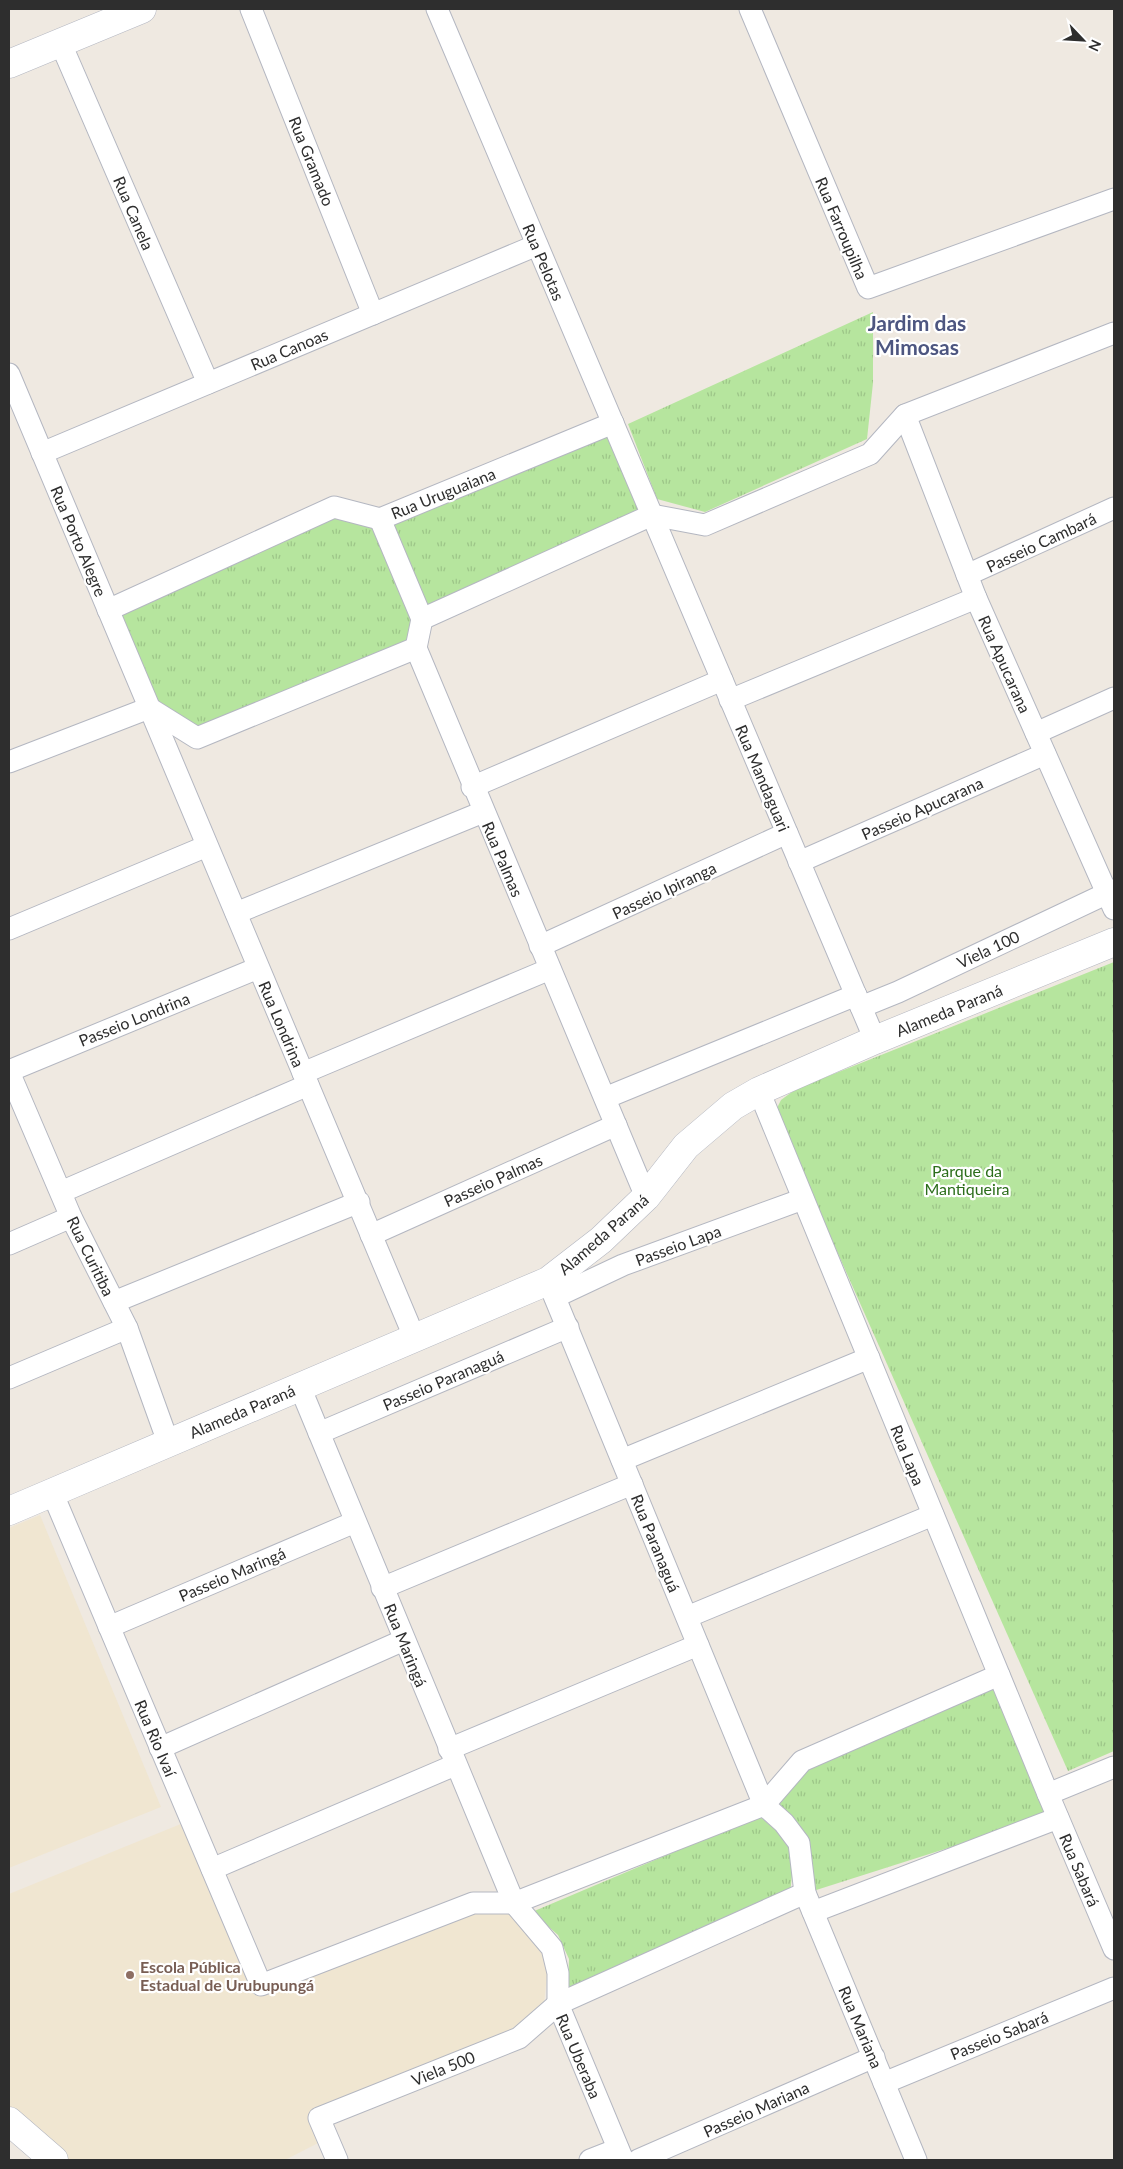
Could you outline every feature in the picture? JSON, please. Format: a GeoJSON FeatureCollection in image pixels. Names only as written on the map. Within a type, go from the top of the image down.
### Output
{"type":"FeatureCollection","features":[{"type":"Feature","properties":{"kind":"street"},"geometry":{"type":"LineString","coordinates":[[9,64],[142,9]]}},
{"type":"Feature","properties":{"kind":"street","name":"Rua Gramado"},"geometry":{"type":"LineString","coordinates":[[251,9],[372,314]]}},
{"type":"Feature","properties":{"kind":"street","name":"Rua Pelotas"},"geometry":{"type":"LineString","coordinates":[[437,9],[652,515]]}},
{"type":"Feature","properties":{"kind":"street","name":"Rua Farroupilha"},"geometry":{"type":"LineString","coordinates":[[750,9],[868,288],[1114,199]]}},
{"type":"Feature","properties":{"kind":"street","name":"Rua Canela"},"geometry":{"type":"LineString","coordinates":[[61,44],[208,383]]}},
{"type":"Feature","properties":{"kind":"street","name":"Rua Canoas"},"geometry":{"type":"LineString","coordinates":[[42,453],[537,245]]}},
{"type":"Feature","properties":{"kind":"street"},"geometry":{"type":"LineString","coordinates":[[422,619],[652,515],[705,525],[870,454],[905,415],[1114,333]]}},
{"type":"Feature","properties":{"kind":"street","name":"Rua Porto Alegre"},"geometry":{"type":"LineString","coordinates":[[9,374],[149,708]]}},
{"type":"Feature","properties":{"kind":"street","name":"Rua Apucarana"},"geometry":{"type":"LineString","coordinates":[[905,415],[976,598],[1045,754],[1112,897]]}},
{"type":"Feature","properties":{"kind":"street","name":"Rua Uruguaiana"},"geometry":{"type":"LineString","coordinates":[[108,610],[334,507],[380,519],[612,423]]}},
{"type":"Feature","properties":{"kind":"street","name":"Passeio Cambará"},"geometry":{"type":"LineString","coordinates":[[967,575],[1114,508]]}},
{"type":"Feature","properties":{"kind":"street","name":"Rua Mandaguari"},"geometry":{"type":"LineString","coordinates":[[652,515],[875,1040]]}},
{"type":"Feature","properties":{"kind":"street"},"geometry":{"type":"LineString","coordinates":[[9,762],[149,708],[198,738],[416,648],[422,619],[380,519]]}},
{"type":"Feature","properties":{"kind":"street"},"geometry":{"type":"LineString","coordinates":[[730,700],[976,598]]}},
{"type":"Feature","properties":{"kind":"street","name":"Rua Palmas"},"geometry":{"type":"LineString","coordinates":[[416,648],[472,787],[646,1197]]}},
{"type":"Feature","properties":{"kind":"street"},"geometry":{"type":"LineString","coordinates":[[472,787],[722,680]]}},
{"type":"Feature","properties":{"kind":"street"},"geometry":{"type":"LineString","coordinates":[[1036,733],[1114,698]]}},
{"type":"Feature","properties":{"kind":"street","name":"Rua Londrina"},"geometry":{"type":"LineString","coordinates":[[149,708],[415,1339]]}},
{"type":"Feature","properties":{"kind":"street","name":"Passeio Apucarana"},"geometry":{"type":"LineString","coordinates":[[799,862],[1045,754]]}},
{"type":"Feature","properties":{"kind":"street"},"geometry":{"type":"LineString","coordinates":[[236,913],[483,812]]}},
{"type":"Feature","properties":{"kind":"street","name":"Passeio Ipiranga"},"geometry":{"type":"LineString","coordinates":[[540,946],[787,833]]}},
{"type":"Feature","properties":{"kind":"street"},"geometry":{"type":"LineString","coordinates":[[9,928],[208,846]]}},
{"type":"Feature","properties":{"kind":"street","name":"Viela 100"},"geometry":{"type":"LineString","coordinates":[[858,1001],[898,992],[1112,897]]}},
{"type":"Feature","properties":{"kind":"street","name":"Alameda Paraná"},"geometry":{"type":"LineString","coordinates":[[9,1510],[415,1339],[552,1289],[646,1197],[686,1146],[733,1106],[759,1091],[875,1040],[1114,942]]}},
{"type":"Feature","properties":{"kind":"street","name":"Passeio Londrina"},"geometry":{"type":"LineString","coordinates":[[9,1071],[258,968]]}},
{"type":"Feature","properties":{"kind":"street"},"geometry":{"type":"LineString","coordinates":[[61,1192],[550,969]]}},
{"type":"Feature","properties":{"kind":"street"},"geometry":{"type":"LineString","coordinates":[[605,1098],[858,1001]]}},
{"type":"Feature","properties":{"kind":"street","name":"Rua Curitiba"},"geometry":{"type":"LineString","coordinates":[[9,1071],[14,1100],[127,1328],[168,1442]]}},
{"type":"Feature","properties":{"kind":"street","name":"Rua Lapa"},"geometry":{"type":"LineString","coordinates":[[759,1091],[1058,1818]]}},
{"type":"Feature","properties":{"kind":"street","name":"Passeio Palmas"},"geometry":{"type":"LineString","coordinates":[[371,1234],[616,1125]]}},
{"type":"Feature","properties":{"kind":"street","name":"Passeio Lapa"},"geometry":{"type":"LineString","coordinates":[[552,1289],[803,1199]]}},
{"type":"Feature","properties":{"kind":"street"},"geometry":{"type":"LineString","coordinates":[[114,1302],[358,1202]]}},
{"type":"Feature","properties":{"kind":"street"},"geometry":{"type":"LineString","coordinates":[[9,1244],[71,1216]]}},
{"type":"Feature","properties":{"kind":"street","name":"Rua Paranaguá"},"geometry":{"type":"LineString","coordinates":[[552,1289],[764,1805]]}},
{"type":"Feature","properties":{"kind":"street","name":"Passeio Paranaguá"},"geometry":{"type":"LineString","coordinates":[[319,1433],[568,1327]]}},
{"type":"Feature","properties":{"kind":"street"},"geometry":{"type":"LineString","coordinates":[[9,1378],[127,1328]]}},
{"type":"Feature","properties":{"kind":"street"},"geometry":{"type":"LineString","coordinates":[[622,1460],[869,1358]]}},
{"type":"Feature","properties":{"kind":"street","name":"Rua Maringá"},"geometry":{"type":"LineString","coordinates":[[300,1387],[514,1903]]}},
{"type":"Feature","properties":{"kind":"street"},"geometry":{"type":"LineString","coordinates":[[382,1588],[632,1484]]}},
{"type":"Feature","properties":{"kind":"street","name":"Rua Rio Ivaí"},"geometry":{"type":"LineString","coordinates":[[52,1492],[261,1984],[474,1903],[514,1903]]}},
{"type":"Feature","properties":{"kind":"street"},"geometry":{"type":"LineString","coordinates":[[687,1617],[933,1515]]}},
{"type":"Feature","properties":{"kind":"street","name":"Passeio Maringá"},"geometry":{"type":"LineString","coordinates":[[109,1627],[355,1522]]}},
{"type":"Feature","properties":{"kind":"street"},"geometry":{"type":"LineString","coordinates":[[160,1748],[404,1640]]}},
{"type":"Feature","properties":{"kind":"street"},"geometry":{"type":"LineString","coordinates":[[212,1869],[698,1645]]}},
{"type":"Feature","properties":{"kind":"street"},"geometry":{"type":"LineString","coordinates":[[514,1903],[764,1805],[802,1761],[999,1675]]}},
{"type":"Feature","properties":{"kind":"street"},"geometry":{"type":"LineString","coordinates":[[1048,1794],[1114,1767]]}},
{"type":"Feature","properties":{"kind":"street","name":"Rua Mariana"},"geometry":{"type":"LineString","coordinates":[[764,1805],[800,1843],[809,1903],[916,2160]]}},
{"type":"Feature","properties":{"kind":"street","name":"Viela 500"},"geometry":{"type":"LineString","coordinates":[[337,2160],[319,2118],[519,2038],[558,2004],[809,1903],[1058,1818]]}},
{"type":"Feature","properties":{"kind":"street","name":"Rua Sabará"},"geometry":{"type":"LineString","coordinates":[[1058,1818],[1114,1949]]}},
{"type":"Feature","properties":{"kind":"street","name":"Rua Uberaba"},"geometry":{"type":"LineString","coordinates":[[514,1903],[552,1948],[558,1973],[558,2004],[620,2154]]}},
{"type":"Feature","properties":{"kind":"street","name":"Passeio Sabará"},"geometry":{"type":"LineString","coordinates":[[884,2083],[1114,1988]]}},
{"type":"Feature","properties":{"kind":"street","name":"Passeio Mariana"},"geometry":{"type":"LineString","coordinates":[[638,2160],[874,2057]]}},
{"type":"Feature","properties":{"kind":"street"},"geometry":{"type":"LineString","coordinates":[[9,2121],[54,2160]]}},
{"type":"Feature","properties":{"kind":"street"},"geometry":{"type":"LineString","coordinates":[[590,2160],[620,2154]]}},
{"type":"Feature","properties":{"kind":"shaded area"},"geometry":{"type":"Polygon","coordinates":[[[40,1515],[161,1807],[9,1868],[9,1528],[40,1515]]]}},
{"type":"Feature","properties":{"kind":"shaded area","name":"Escola Pública Estadual de Urubupungá"},"geometry":{"type":"Polygon","coordinates":[[[188,1821],[260,1996],[472,1906],[516,1911],[549,1955],[544,2004],[512,2029],[313,2112],[324,2140],[285,2160],[61,2160],[9,2112],[9,1894],[188,1821]]]}},
{"type":"Feature","properties":{"kind":"green space"},"geometry":{"type":"Polygon","coordinates":[[[873,312],[873,383],[867,439],[705,512],[657,499],[628,424],[873,312]]]}},
{"type":"Feature","properties":{"kind":"green space"},"geometry":{"type":"Polygon","coordinates":[[[609,433],[645,511],[424,612],[387,521],[609,433]]]}},
{"type":"Feature","properties":{"kind":"green space"},"geometry":{"type":"Polygon","coordinates":[[[334,515],[374,522],[416,619],[411,644],[200,732],[155,702],[116,613],[334,515]]]}},
{"type":"Feature","properties":{"kind":"green space","name":"Parque da Mantiqueira"},"geometry":{"type":"Polygon","coordinates":[[[1114,962],[1114,1751],[1068,1771],[775,1112],[781,1100],[796,1089],[1114,962]]]}},
{"type":"Feature","properties":{"kind":"green space"},"geometry":{"type":"Polygon","coordinates":[[[996,1686],[1048,1812],[1030,1822],[810,1892],[773,1803],[809,1767],[996,1686]]]}},
{"type":"Feature","properties":{"kind":"green space"},"geometry":{"type":"Polygon","coordinates":[[[759,1816],[795,1846],[790,1894],[568,1988],[569,1959],[558,1935],[532,1912],[759,1816]]]}},
{"type":"Feature","properties":{"kind":"place","name":"Escola Pública Estadual de Urubupungá"},"geometry":{"type":"Point","coordinates":[130,1975]}},
{"type":"Feature","properties":{"kind":"district","name":"Jardim das Mimosas"},"geometry":{"type":"Point","coordinates":[917,334]}}]}
